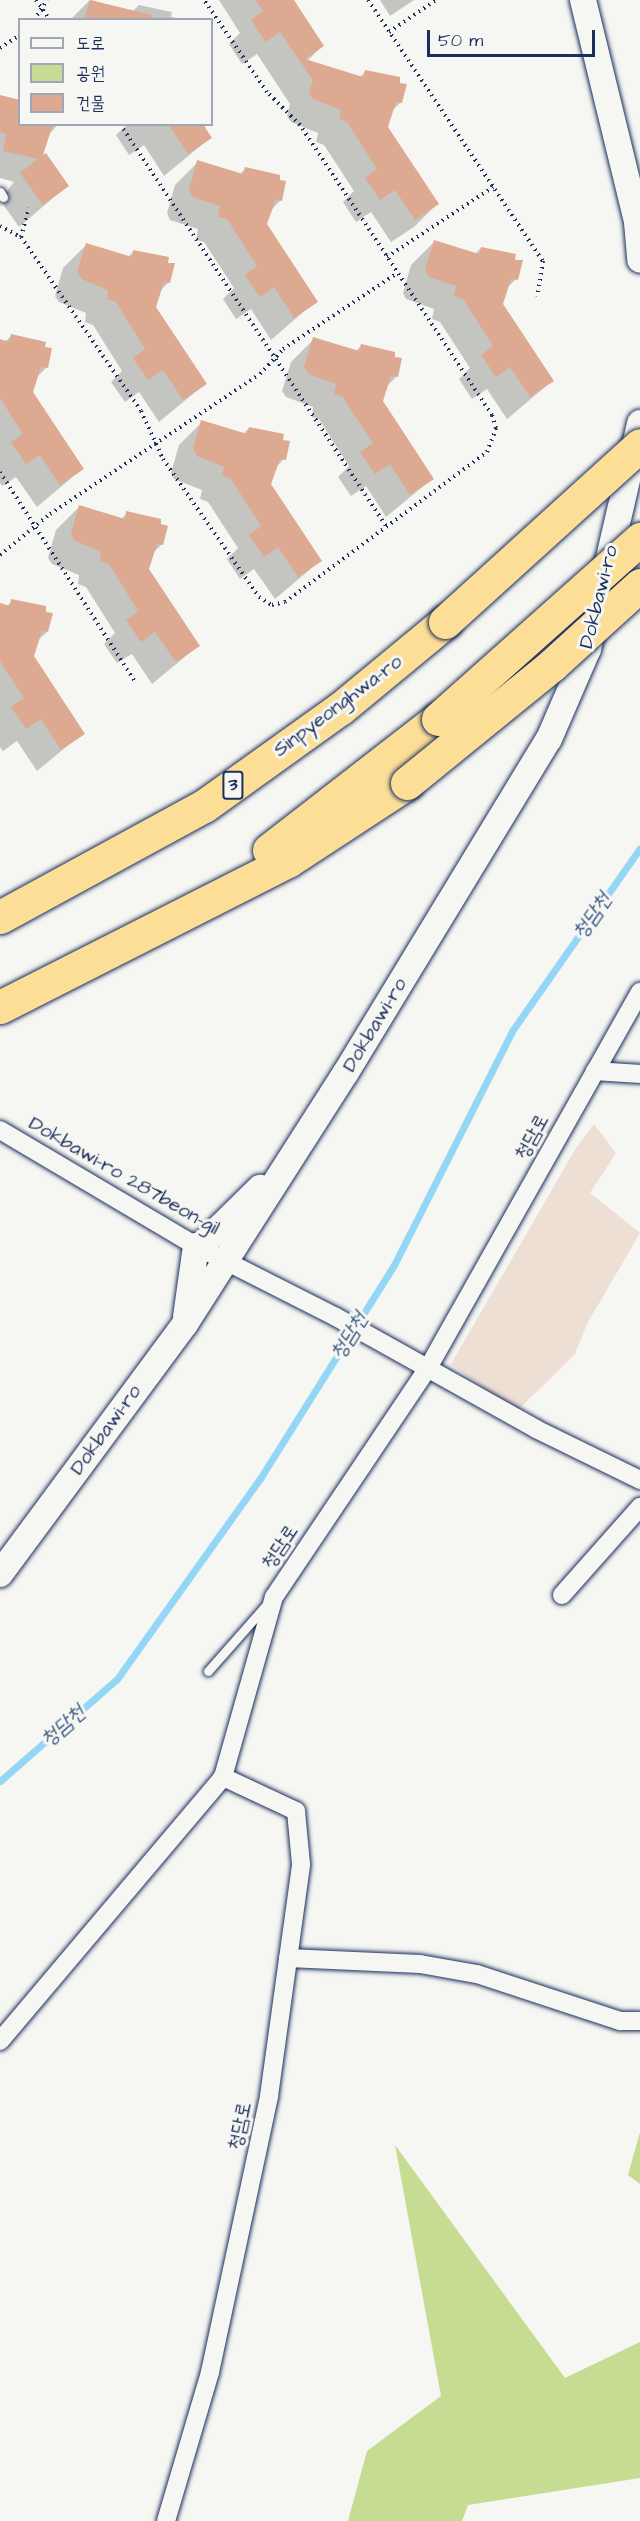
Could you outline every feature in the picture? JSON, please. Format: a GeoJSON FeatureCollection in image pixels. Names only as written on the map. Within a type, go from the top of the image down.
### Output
{"type":"FeatureCollection","features":[{"type":"Feature","properties":{"kind":"highway","name":"Sinpyeonghwa-ro"},"geometry":{"type":"LineString","coordinates":[[0,917],[204,806],[341,708],[445,622],[640,445]]}},
{"type":"Feature","properties":{"kind":"highway"},"geometry":{"type":"LineString","coordinates":[[182,918],[438,719],[640,538]]}},
{"type":"Feature","properties":{"kind":"highway"},"geometry":{"type":"LineString","coordinates":[[0,1006],[182,918],[288,861],[407,783],[552,665],[640,585]]}},
{"type":"Feature","properties":{"kind":"main road"},"geometry":{"type":"LineString","coordinates":[[583,0],[637,222],[640,260]]}},
{"type":"Feature","properties":{"kind":"main road","name":"Dokbawi-ro"},"geometry":{"type":"LineString","coordinates":[[0,1574],[185,1324],[226,1262],[286,1163],[345,1074],[549,739],[588,649],[640,423]]}},
{"type":"Feature","properties":{"kind":"main road"},"geometry":{"type":"LineString","coordinates":[[185,1324],[198,1246],[286,1163]]}},
{"type":"Feature","properties":{"kind":"street","name":"청담로"},"geometry":{"type":"LineString","coordinates":[[0,2041],[224,1776],[274,1597],[421,1364],[640,992]]}},
{"type":"Feature","properties":{"kind":"street"},"geometry":{"type":"LineString","coordinates":[[595,1071],[640,1074]]}},
{"type":"Feature","properties":{"kind":"street","name":"Dokbawi-ro 287beon-gil"},"geometry":{"type":"LineString","coordinates":[[0,1130],[226,1262]]}},
{"type":"Feature","properties":{"kind":"street"},"geometry":{"type":"LineString","coordinates":[[226,1262],[421,1364],[536,1430],[640,1480]]}},
{"type":"Feature","properties":{"kind":"street"},"geometry":{"type":"LineString","coordinates":[[562,1595],[640,1507]]}},
{"type":"Feature","properties":{"kind":"street","name":"청담로"},"geometry":{"type":"LineString","coordinates":[[166,2521],[212,2360],[269,2096],[301,1864],[296,1811],[224,1776]]}},
{"type":"Feature","properties":{"kind":"street"},"geometry":{"type":"LineString","coordinates":[[288,1958],[420,1964],[477,1974],[620,2021],[640,2021]]}},
{"type":"Feature","properties":{"kind":"lane"},"geometry":{"type":"LineString","coordinates":[[208,1671],[274,1597]]}},
{"type":"Feature","properties":{"kind":"path"},"geometry":{"type":"LineString","coordinates":[[36,0],[49,18]]}},
{"type":"Feature","properties":{"kind":"path"},"geometry":{"type":"LineString","coordinates":[[35,18],[47,0]]}},
{"type":"Feature","properties":{"kind":"path"},"geometry":{"type":"LineString","coordinates":[[0,226],[21,237],[141,411],[163,459],[259,597],[272,605],[285,602],[488,452],[496,428],[480,397],[396,274],[300,125],[267,92],[204,0]]}},
{"type":"Feature","properties":{"kind":"path"},"geometry":{"type":"LineString","coordinates":[[368,0],[543,261],[537,297]]}},
{"type":"Feature","properties":{"kind":"path"},"geometry":{"type":"LineString","coordinates":[[389,32],[436,0]]}},
{"type":"Feature","properties":{"kind":"path"},"geometry":{"type":"LineString","coordinates":[[0,48],[18,36]]}},
{"type":"Feature","properties":{"kind":"path"},"geometry":{"type":"LineString","coordinates":[[121,126],[387,527]]}},
{"type":"Feature","properties":{"kind":"path"},"geometry":{"type":"LineString","coordinates":[[387,257],[493,187]]}},
{"type":"Feature","properties":{"kind":"path"},"geometry":{"type":"LineString","coordinates":[[21,237],[29,208]]}},
{"type":"Feature","properties":{"kind":"path"},"geometry":{"type":"LineString","coordinates":[[0,555],[36,527],[260,374],[274,358],[396,274]]}},
{"type":"Feature","properties":{"kind":"path"},"geometry":{"type":"LineString","coordinates":[[0,472],[136,683]]}},
{"type":"Feature","properties":{"kind":"shaded area"},"geometry":{"type":"Polygon","coordinates":[[[594,1124],[616,1153],[590,1193],[640,1233],[587,1324],[575,1354],[516,1412],[451,1364],[576,1148],[594,1124]]]}},
{"type":"Feature","properties":{"kind":"green space"},"geometry":{"type":"Polygon","coordinates":[[[640,2132],[640,2184],[628,2175],[640,2132]]]}},
{"type":"Feature","properties":{"kind":"green space"},"geometry":{"type":"Polygon","coordinates":[[[395,2145],[565,2378],[640,2342],[640,2478],[468,2505],[462,2521],[348,2521],[367,2451],[441,2396],[395,2145]]]}},
{"type":"Feature","properties":{"kind":"building"},"geometry":{"type":"Polygon","coordinates":[[[90,0],[152,15],[151,18],[85,18],[90,0]]]}},
{"type":"Feature","properties":{"kind":"building"},"geometry":{"type":"Polygon","coordinates":[[[256,0],[294,0],[324,46],[305,59],[363,77],[365,70],[400,77],[400,83],[407,84],[402,103],[396,102],[388,127],[439,204],[415,220],[395,190],[380,200],[365,178],[377,169],[347,122],[339,119],[341,110],[313,99],[309,92],[313,80],[280,32],[266,42],[251,20],[263,11],[256,0]]]}},
{"type":"Feature","properties":{"kind":"building"},"geometry":{"type":"Polygon","coordinates":[[[0,95],[18,100],[18,126],[52,126],[43,155],[46,153],[69,186],[43,205],[20,173],[38,159],[3,151],[6,134],[0,132],[0,95]]]}},
{"type":"Feature","properties":{"kind":"building"},"geometry":{"type":"Polygon","coordinates":[[[169,126],[204,126],[212,138],[188,154],[169,126]]]}},
{"type":"Feature","properties":{"kind":"building"},"geometry":{"type":"Polygon","coordinates":[[[197,160],[243,174],[245,167],[280,175],[280,180],[286,181],[282,201],[276,199],[267,224],[318,302],[294,318],[274,287],[260,297],[245,275],[257,266],[227,219],[218,217],[220,206],[193,197],[189,190],[197,160]]]}},
{"type":"Feature","properties":{"kind":"building"},"geometry":{"type":"Polygon","coordinates":[[[434,240],[479,254],[481,247],[516,254],[515,260],[523,260],[518,280],[511,279],[503,304],[554,381],[530,397],[510,367],[496,377],[481,355],[493,346],[463,299],[454,296],[456,286],[429,277],[425,269],[434,240]]]}},
{"type":"Feature","properties":{"kind":"building"},"geometry":{"type":"Polygon","coordinates":[[[86,243],[132,257],[133,250],[169,257],[168,263],[175,263],[170,283],[164,282],[156,307],[207,384],[183,400],[163,370],[148,380],[133,358],[145,349],[116,302],[107,299],[108,290],[82,279],[77,272],[86,243]]]}},
{"type":"Feature","properties":{"kind":"building"},"geometry":{"type":"Polygon","coordinates":[[[11,334],[46,342],[45,347],[52,348],[48,368],[41,367],[33,392],[84,469],[60,485],[40,455],[26,464],[11,442],[23,434],[0,398],[0,339],[9,342],[11,334]]]}},
{"type":"Feature","properties":{"kind":"building"},"geometry":{"type":"Polygon","coordinates":[[[313,337],[359,351],[361,344],[395,352],[395,357],[402,358],[398,377],[391,376],[383,401],[434,479],[410,495],[390,464],[375,474],[360,452],[373,443],[342,396],[334,394],[336,384],[309,374],[304,367],[313,337]]]}},
{"type":"Feature","properties":{"kind":"building"},"geometry":{"type":"Polygon","coordinates":[[[201,420],[247,434],[249,427],[284,434],[283,440],[290,441],[286,460],[280,459],[271,484],[322,561],[298,577],[278,547],[264,557],[249,535],[261,526],[231,479],[222,476],[224,467],[197,456],[193,449],[201,420]]]}},
{"type":"Feature","properties":{"kind":"building"},"geometry":{"type":"Polygon","coordinates":[[[79,505],[125,519],[126,511],[161,519],[161,524],[168,526],[163,545],[157,544],[149,569],[200,646],[176,662],[155,632],[141,642],[126,620],[138,611],[109,564],[100,561],[101,552],[75,541],[71,534],[79,505]]]}},
{"type":"Feature","properties":{"kind":"building"},"geometry":{"type":"Polygon","coordinates":[[[11,599],[46,606],[46,612],[53,613],[48,632],[42,631],[34,656],[85,734],[61,750],[41,719],[26,729],[11,707],[24,698],[0,661],[0,603],[10,606],[11,599]]]}},
{"type":"Feature","properties":{"kind":"waterway","name":"청담천"},"geometry":{"type":"LineString","coordinates":[[0,1781],[117,1679],[261,1477],[394,1265],[512,1031],[640,848]]}}]}
